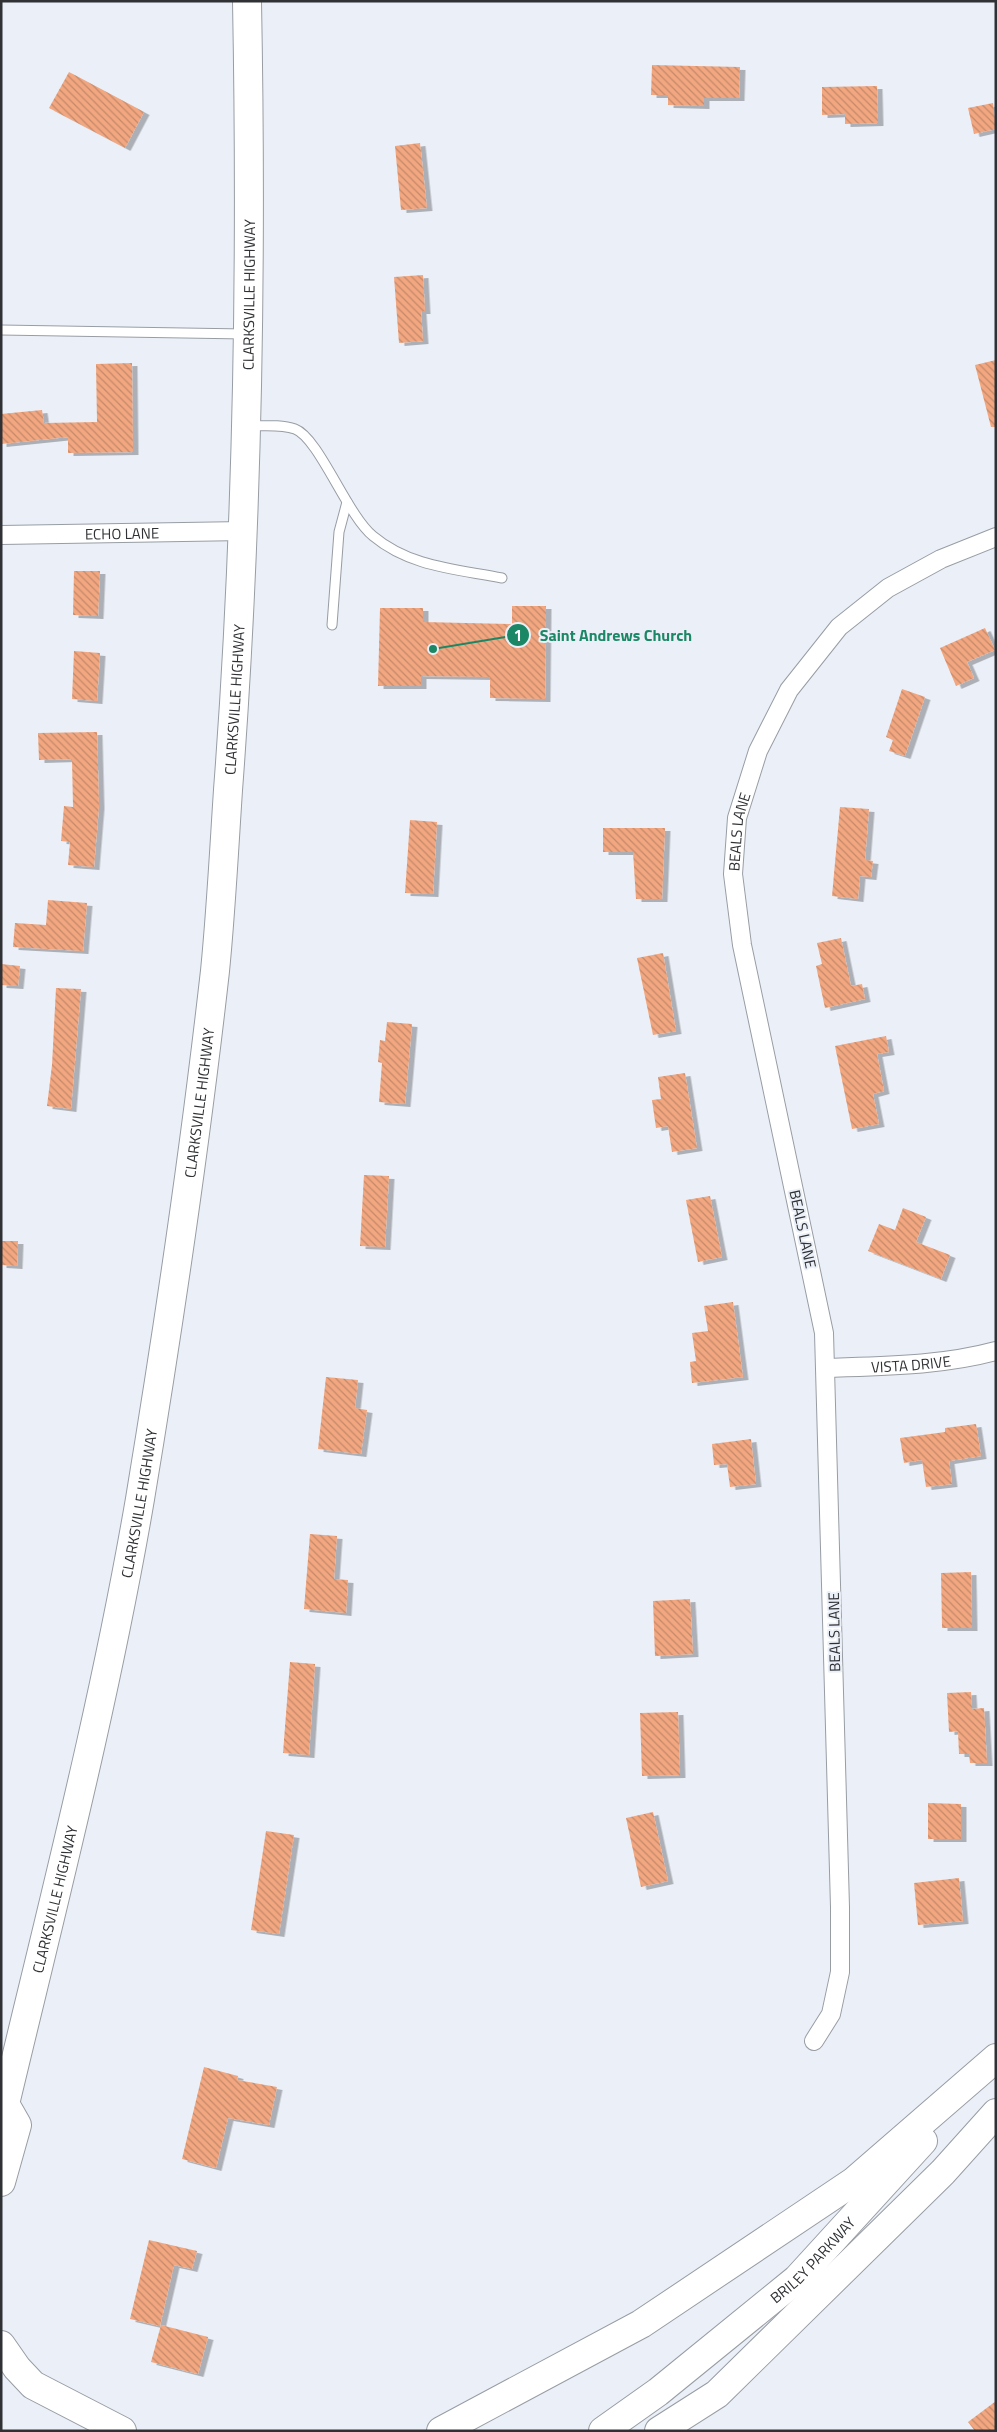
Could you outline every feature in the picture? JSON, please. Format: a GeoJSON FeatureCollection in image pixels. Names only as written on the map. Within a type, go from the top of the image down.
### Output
{"type":"FeatureCollection","features":[{"type":"Feature","properties":{"kind":"main road","name":"CLARKSVILLE HIGHWAY"},"geometry":{"type":"LineString","coordinates":[[1,2182],[17,2125],[3,2105],[114,1634],[139,1504],[169,1316],[215,970],[236,699],[244,531],[250,181],[247,1]]}},
{"type":"Feature","properties":{"kind":"main road"},"geometry":{"type":"LineString","coordinates":[[441,2431],[641,2324],[845,2187],[996,2059]]}},
{"type":"Feature","properties":{"kind":"main road","name":"BRILEY PARKWAY"},"geometry":{"type":"LineString","coordinates":[[603,2431],[658,2392],[797,2279],[996,2059]]}},
{"type":"Feature","properties":{"kind":"main road","name":"BRILEY PARKWAY"},"geometry":{"type":"LineString","coordinates":[[659,2431],[717,2394],[943,2172],[996,2113]]}},
{"type":"Feature","properties":{"kind":"main road"},"geometry":{"type":"LineString","coordinates":[[1,2345],[17,2368],[33,2385],[122,2431]]}},
{"type":"Feature","properties":{"kind":"main road"},"geometry":{"type":"LineString","coordinates":[[672,2431],[717,2394]]}},
{"type":"Feature","properties":{"kind":"street","name":"ECHO LANE"},"geometry":{"type":"LineString","coordinates":[[1,535],[244,531]]}},
{"type":"Feature","properties":{"kind":"street","name":"BEALS LANE"},"geometry":{"type":"LineString","coordinates":[[814,2041],[831,2014],[840,1972],[840,1907],[824,1333],[742,945],[733,874],[737,818],[758,751],[790,690],[839,628],[888,588],[941,559],[996,536]]}},
{"type":"Feature","properties":{"kind":"street","name":"VISTA DRIVE"},"geometry":{"type":"LineString","coordinates":[[826,1368],[898,1365],[980,1355],[996,1351]]}},
{"type":"Feature","properties":{"kind":"lane"},"geometry":{"type":"LineString","coordinates":[[1,330],[248,334]]}},
{"type":"Feature","properties":{"kind":"lane"},"geometry":{"type":"LineString","coordinates":[[246,426],[296,429],[309,440],[347,502],[370,535],[389,548],[413,561],[502,578]]}},
{"type":"Feature","properties":{"kind":"lane"},"geometry":{"type":"LineString","coordinates":[[332,625],[339,532],[347,502]]}},
{"type":"Feature","properties":{"kind":"building"},"geometry":{"type":"Polygon","coordinates":[[[652,65],[740,67],[739,98],[704,98],[704,106],[668,105],[668,95],[651,95],[652,65]]]}},
{"type":"Feature","properties":{"kind":"building"},"geometry":{"type":"Polygon","coordinates":[[[69,72],[144,112],[125,148],[49,108],[69,72]]]}},
{"type":"Feature","properties":{"kind":"building"},"geometry":{"type":"Polygon","coordinates":[[[877,86],[878,123],[845,124],[845,114],[822,115],[822,87],[877,86]]]}},
{"type":"Feature","properties":{"kind":"building"},"geometry":{"type":"Polygon","coordinates":[[[993,103],[996,129],[974,134],[968,108],[993,103]]]}},
{"type":"Feature","properties":{"kind":"building"},"geometry":{"type":"Polygon","coordinates":[[[420,143],[427,208],[401,210],[395,146],[420,143]]]}},
{"type":"Feature","properties":{"kind":"building"},"geometry":{"type":"Polygon","coordinates":[[[423,275],[425,311],[421,311],[423,341],[399,343],[394,277],[423,275]]]}},
{"type":"Feature","properties":{"kind":"building"},"geometry":{"type":"Polygon","coordinates":[[[996,360],[996,427],[991,427],[975,365],[996,360]]]}},
{"type":"Feature","properties":{"kind":"building"},"geometry":{"type":"Polygon","coordinates":[[[132,363],[133,452],[68,453],[68,437],[1,444],[1,414],[42,410],[44,423],[97,422],[96,364],[132,363]]]}},
{"type":"Feature","properties":{"kind":"building"},"geometry":{"type":"Polygon","coordinates":[[[74,571],[100,571],[98,616],[73,615],[74,571]]]}},
{"type":"Feature","properties":{"kind":"building"},"geometry":{"type":"Polygon","coordinates":[[[512,606],[546,606],[545,699],[490,698],[490,677],[421,676],[421,686],[378,686],[380,608],[423,608],[423,622],[512,624],[512,606]]]}},
{"type":"Feature","properties":{"kind":"building"},"geometry":{"type":"Polygon","coordinates":[[[985,628],[995,650],[967,662],[974,678],[956,686],[940,648],[985,628]]]}},
{"type":"Feature","properties":{"kind":"building"},"geometry":{"type":"Polygon","coordinates":[[[74,651],[100,653],[97,701],[72,699],[74,651]]]}},
{"type":"Feature","properties":{"kind":"building"},"geometry":{"type":"Polygon","coordinates":[[[902,689],[925,697],[905,756],[889,751],[893,740],[886,737],[902,689]]]}},
{"type":"Feature","properties":{"kind":"building"},"geometry":{"type":"Polygon","coordinates":[[[97,732],[99,806],[94,867],[68,865],[70,842],[61,841],[64,806],[73,807],[72,759],[39,760],[38,733],[97,732]]]}},
{"type":"Feature","properties":{"kind":"building"},"geometry":{"type":"Polygon","coordinates":[[[840,807],[869,809],[865,860],[873,861],[871,877],[860,876],[858,899],[832,896],[840,807]]]}},
{"type":"Feature","properties":{"kind":"building"},"geometry":{"type":"Polygon","coordinates":[[[410,820],[437,822],[433,894],[405,893],[410,820]]]}},
{"type":"Feature","properties":{"kind":"building"},"geometry":{"type":"Polygon","coordinates":[[[603,828],[665,828],[662,899],[636,899],[633,852],[603,852],[603,828]]]}},
{"type":"Feature","properties":{"kind":"building"},"geometry":{"type":"Polygon","coordinates":[[[48,900],[87,903],[83,951],[13,947],[15,923],[46,925],[48,900]]]}},
{"type":"Feature","properties":{"kind":"building"},"geometry":{"type":"Polygon","coordinates":[[[841,938],[851,986],[862,984],[865,999],[825,1008],[816,966],[822,964],[817,943],[841,938]]]}},
{"type":"Feature","properties":{"kind":"building"},"geometry":{"type":"Polygon","coordinates":[[[663,953],[676,1031],[653,1035],[637,958],[663,953]]]}},
{"type":"Feature","properties":{"kind":"building"},"geometry":{"type":"Polygon","coordinates":[[[1,964],[20,966],[18,986],[1,985],[1,964]]]}},
{"type":"Feature","properties":{"kind":"building"},"geometry":{"type":"Polygon","coordinates":[[[56,988],[81,989],[71,1109],[47,1106],[52,1065],[56,988]]]}},
{"type":"Feature","properties":{"kind":"building"},"geometry":{"type":"Polygon","coordinates":[[[387,1022],[412,1024],[405,1104],[379,1102],[382,1063],[378,1062],[380,1040],[385,1041],[387,1022]]]}},
{"type":"Feature","properties":{"kind":"building"},"geometry":{"type":"Polygon","coordinates":[[[886,1036],[889,1052],[877,1054],[884,1091],[873,1094],[879,1124],[852,1129],[835,1046],[886,1036]]]}},
{"type":"Feature","properties":{"kind":"building"},"geometry":{"type":"Polygon","coordinates":[[[685,1073],[697,1148],[672,1152],[668,1126],[656,1128],[652,1100],[661,1099],[658,1077],[685,1073]]]}},
{"type":"Feature","properties":{"kind":"building"},"geometry":{"type":"Polygon","coordinates":[[[364,1175],[389,1176],[385,1247],[360,1246],[364,1175]]]}},
{"type":"Feature","properties":{"kind":"building"},"geometry":{"type":"Polygon","coordinates":[[[710,1196],[722,1257],[698,1262],[686,1200],[710,1196]]]}},
{"type":"Feature","properties":{"kind":"building"},"geometry":{"type":"Polygon","coordinates":[[[903,1208],[926,1217],[916,1242],[950,1255],[941,1279],[868,1251],[879,1224],[895,1230],[903,1208]]]}},
{"type":"Feature","properties":{"kind":"building"},"geometry":{"type":"Polygon","coordinates":[[[1,1241],[18,1241],[17,1266],[1,1265],[1,1241]]]}},
{"type":"Feature","properties":{"kind":"building"},"geometry":{"type":"Polygon","coordinates":[[[733,1302],[743,1377],[692,1383],[690,1362],[696,1361],[692,1333],[708,1331],[704,1306],[733,1302]]]}},
{"type":"Feature","properties":{"kind":"building"},"geometry":{"type":"Polygon","coordinates":[[[326,1377],[358,1380],[355,1408],[367,1410],[361,1454],[318,1449],[326,1377]]]}},
{"type":"Feature","properties":{"kind":"building"},"geometry":{"type":"Polygon","coordinates":[[[976,1424],[981,1456],[949,1461],[952,1484],[926,1487],[922,1460],[904,1463],[900,1438],[945,1432],[945,1428],[976,1424]]]}},
{"type":"Feature","properties":{"kind":"building"},"geometry":{"type":"Polygon","coordinates":[[[751,1439],[756,1484],[730,1487],[727,1464],[714,1465],[712,1444],[751,1439]]]}},
{"type":"Feature","properties":{"kind":"building"},"geometry":{"type":"Polygon","coordinates":[[[310,1534],[337,1536],[334,1579],[348,1580],[346,1613],[304,1609],[310,1534]]]}},
{"type":"Feature","properties":{"kind":"building"},"geometry":{"type":"Polygon","coordinates":[[[971,1572],[972,1628],[942,1628],[941,1573],[971,1572]]]}},
{"type":"Feature","properties":{"kind":"building"},"geometry":{"type":"Polygon","coordinates":[[[690,1599],[693,1654],[655,1656],[653,1601],[690,1599]]]}},
{"type":"Feature","properties":{"kind":"building"},"geometry":{"type":"Polygon","coordinates":[[[290,1662],[315,1664],[309,1755],[283,1753],[290,1662]]]}},
{"type":"Feature","properties":{"kind":"building"},"geometry":{"type":"Polygon","coordinates":[[[971,1692],[972,1709],[984,1708],[987,1763],[970,1763],[969,1754],[959,1754],[958,1731],[949,1732],[947,1693],[971,1692]]]}},
{"type":"Feature","properties":{"kind":"building"},"geometry":{"type":"Polygon","coordinates":[[[678,1712],[680,1775],[642,1776],[640,1713],[678,1712]]]}},
{"type":"Feature","properties":{"kind":"building"},"geometry":{"type":"Polygon","coordinates":[[[928,1803],[961,1804],[961,1839],[928,1839],[928,1803]]]}},
{"type":"Feature","properties":{"kind":"building"},"geometry":{"type":"Polygon","coordinates":[[[653,1812],[668,1881],[641,1887],[626,1818],[653,1812]]]}},
{"type":"Feature","properties":{"kind":"building"},"geometry":{"type":"Polygon","coordinates":[[[266,1831],[294,1835],[279,1934],[251,1930],[266,1831]]]}},
{"type":"Feature","properties":{"kind":"building"},"geometry":{"type":"Polygon","coordinates":[[[959,1878],[963,1921],[918,1925],[914,1883],[959,1878]]]}},
{"type":"Feature","properties":{"kind":"building"},"geometry":{"type":"Polygon","coordinates":[[[204,2067],[238,2076],[237,2080],[277,2087],[269,2125],[228,2118],[216,2168],[182,2159],[204,2067]]]}},
{"type":"Feature","properties":{"kind":"building"},"geometry":{"type":"Polygon","coordinates":[[[149,2240],[197,2251],[192,2269],[174,2265],[160,2326],[130,2319],[149,2240]]]}},
{"type":"Feature","properties":{"kind":"building"},"geometry":{"type":"Polygon","coordinates":[[[161,2325],[208,2337],[198,2374],[151,2362],[161,2325]]]}},
{"type":"Feature","properties":{"kind":"building"},"geometry":{"type":"Polygon","coordinates":[[[996,2401],[996,2431],[975,2431],[968,2422],[996,2401]]]}},
{"type":"Feature","properties":{"kind":"place","name":"Saint Andrews Church"},"geometry":{"type":"Point","coordinates":[433,649]}}]}
